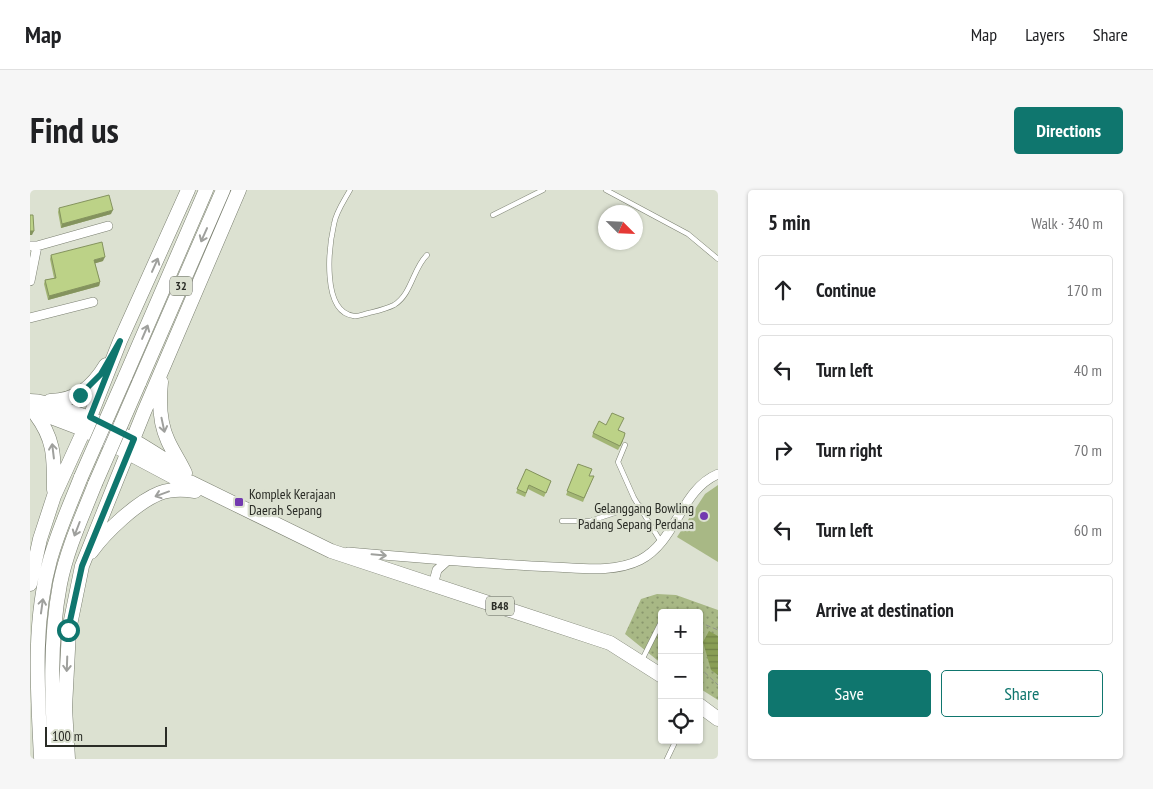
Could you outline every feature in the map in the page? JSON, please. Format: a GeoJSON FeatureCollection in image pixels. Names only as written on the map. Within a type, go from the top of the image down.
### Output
{"type":"FeatureCollection","features":[{"type":"Feature","properties":{"kind":"main road"},"geometry":{"type":"LineString","coordinates":[[30,584],[40,538],[54,496],[88,424],[120,341],[188,190]]}},
{"type":"Feature","properties":{"kind":"main road","name":"32"},"geometry":{"type":"LineString","coordinates":[[41,759],[37,662],[42,603],[49,561],[62,521],[206,190]]}},
{"type":"Feature","properties":{"kind":"main road","name":"32"},"geometry":{"type":"LineString","coordinates":[[55,759],[52,659],[55,617],[70,546],[95,484],[223,190]]}},
{"type":"Feature","properties":{"kind":"main road"},"geometry":{"type":"LineString","coordinates":[[68,759],[66,708],[68,630],[82,566],[144,412],[168,360],[239,190]]}},
{"type":"Feature","properties":{"kind":"main road"},"geometry":{"type":"LineString","coordinates":[[54,496],[52,444],[46,427],[33,406],[67,400],[80,395],[101,374],[120,341]]}},
{"type":"Feature","properties":{"kind":"main road"},"geometry":{"type":"LineString","coordinates":[[168,360],[161,384],[160,406],[163,426],[168,441],[189,478]]}},
{"type":"Feature","properties":{"kind":"main road"},"geometry":{"type":"LineString","coordinates":[[100,394],[102,408],[108,417],[122,423],[133,422],[144,412]]}},
{"type":"Feature","properties":{"kind":"main road","name":"B48"},"geometry":{"type":"LineString","coordinates":[[33,406],[88,424],[131,445],[181,481],[189,478],[210,492],[330,551],[610,643],[658,673]]}},
{"type":"Feature","properties":{"kind":"main road"},"geometry":{"type":"LineString","coordinates":[[73,454],[91,448],[103,450],[114,457],[117,463],[118,476]]}},
{"type":"Feature","properties":{"kind":"main road"},"geometry":{"type":"LineString","coordinates":[[82,566],[98,541],[121,520],[159,494],[184,490],[210,492]]}},
{"type":"Feature","properties":{"kind":"main road"},"geometry":{"type":"LineString","coordinates":[[703,708],[718,719]]}},
{"type":"Feature","properties":{"kind":"street"},"geometry":{"type":"LineString","coordinates":[[30,281],[34,246],[108,226]]}},
{"type":"Feature","properties":{"kind":"street"},"geometry":{"type":"LineString","coordinates":[[30,318],[93,302]]}},
{"type":"Feature","properties":{"kind":"street"},"geometry":{"type":"LineString","coordinates":[[330,551],[532,566],[615,567],[638,561],[650,554],[661,542],[702,482],[718,474]]}},
{"type":"Feature","properties":{"kind":"street"},"geometry":{"type":"LineString","coordinates":[[434,585],[437,570],[447,560]]}},
{"type":"Feature","properties":{"kind":"lane"},"geometry":{"type":"LineString","coordinates":[[350,190],[334,224],[330,258],[330,286],[334,301],[343,311],[354,316],[378,311],[395,304],[409,287],[422,259],[427,255]]}},
{"type":"Feature","properties":{"kind":"lane"},"geometry":{"type":"LineString","coordinates":[[493,215],[543,190]]}},
{"type":"Feature","properties":{"kind":"lane"},"geometry":{"type":"LineString","coordinates":[[606,190],[688,234],[718,259]]}},
{"type":"Feature","properties":{"kind":"lane"},"geometry":{"type":"LineString","coordinates":[[625,445],[618,462],[661,542]]}},
{"type":"Feature","properties":{"kind":"lane"},"geometry":{"type":"LineString","coordinates":[[562,521],[590,521],[639,504]]}},
{"type":"Feature","properties":{"kind":"lane"},"geometry":{"type":"LineString","coordinates":[[641,662],[658,628]]}},
{"type":"Feature","properties":{"kind":"lane"},"geometry":{"type":"LineString","coordinates":[[666,759],[674,744]]}},
{"type":"Feature","properties":{"kind":"path"},"geometry":{"type":"LineString","coordinates":[[703,624],[718,630]]}},
{"type":"Feature","properties":{"kind":"path"},"geometry":{"type":"LineString","coordinates":[[703,671],[718,685]]}},
{"type":"Feature","properties":{"kind":"shaded area","name":"Gelanggang Bowling Padang Sepang Perdana"},"geometry":{"type":"Polygon","coordinates":[[[718,485],[718,562],[677,537],[705,494],[718,485]]]}},
{"type":"Feature","properties":{"kind":"shaded area"},"geometry":{"type":"Polygon","coordinates":[[[657,594],[676,595],[718,610],[718,700],[703,691],[703,609],[658,609],[658,661],[625,634],[641,599],[657,594]]]}},
{"type":"Feature","properties":{"kind":"shaded area"},"geometry":{"type":"Polygon","coordinates":[[[709,631],[718,636],[718,675],[711,670],[703,642],[709,631]]]}},
{"type":"Feature","properties":{"kind":"building"},"geometry":{"type":"Polygon","coordinates":[[[109,195],[113,210],[62,224],[59,208],[109,195]]]}},
{"type":"Feature","properties":{"kind":"building"},"geometry":{"type":"Polygon","coordinates":[[[30,215],[33,215],[34,231],[30,231],[30,215]]]}},
{"type":"Feature","properties":{"kind":"building"},"geometry":{"type":"Polygon","coordinates":[[[102,242],[105,257],[94,260],[100,282],[49,296],[45,280],[56,278],[51,255],[102,242]]]}},
{"type":"Feature","properties":{"kind":"building"},"geometry":{"type":"Polygon","coordinates":[[[612,413],[624,418],[618,430],[625,433],[620,446],[593,433],[599,421],[606,425],[612,413]]]}},
{"type":"Feature","properties":{"kind":"building"},"geometry":{"type":"Polygon","coordinates":[[[578,464],[592,469],[589,476],[594,476],[584,498],[567,491],[578,464]]]}},
{"type":"Feature","properties":{"kind":"building"},"geometry":{"type":"Polygon","coordinates":[[[526,469],[551,481],[546,493],[529,485],[526,493],[517,489],[526,469]]]}},
{"type":"Feature","properties":{"kind":"place","name":"Komplek Kerajaan Daerah Sepang"},"geometry":{"type":"Point","coordinates":[239,502]}},
{"type":"Feature","properties":{"kind":"place","name":"Gelanggang Bowling Padang Sepang Perdana"},"geometry":{"type":"Point","coordinates":[704,516]}},
{"type":"Feature","properties":{"kind":"route"},"geometry":{"type":"LineString","coordinates":[[68,630],[82,566],[91,540],[134,439],[90,417],[120,341],[101,374],[80,395]]}}]}
